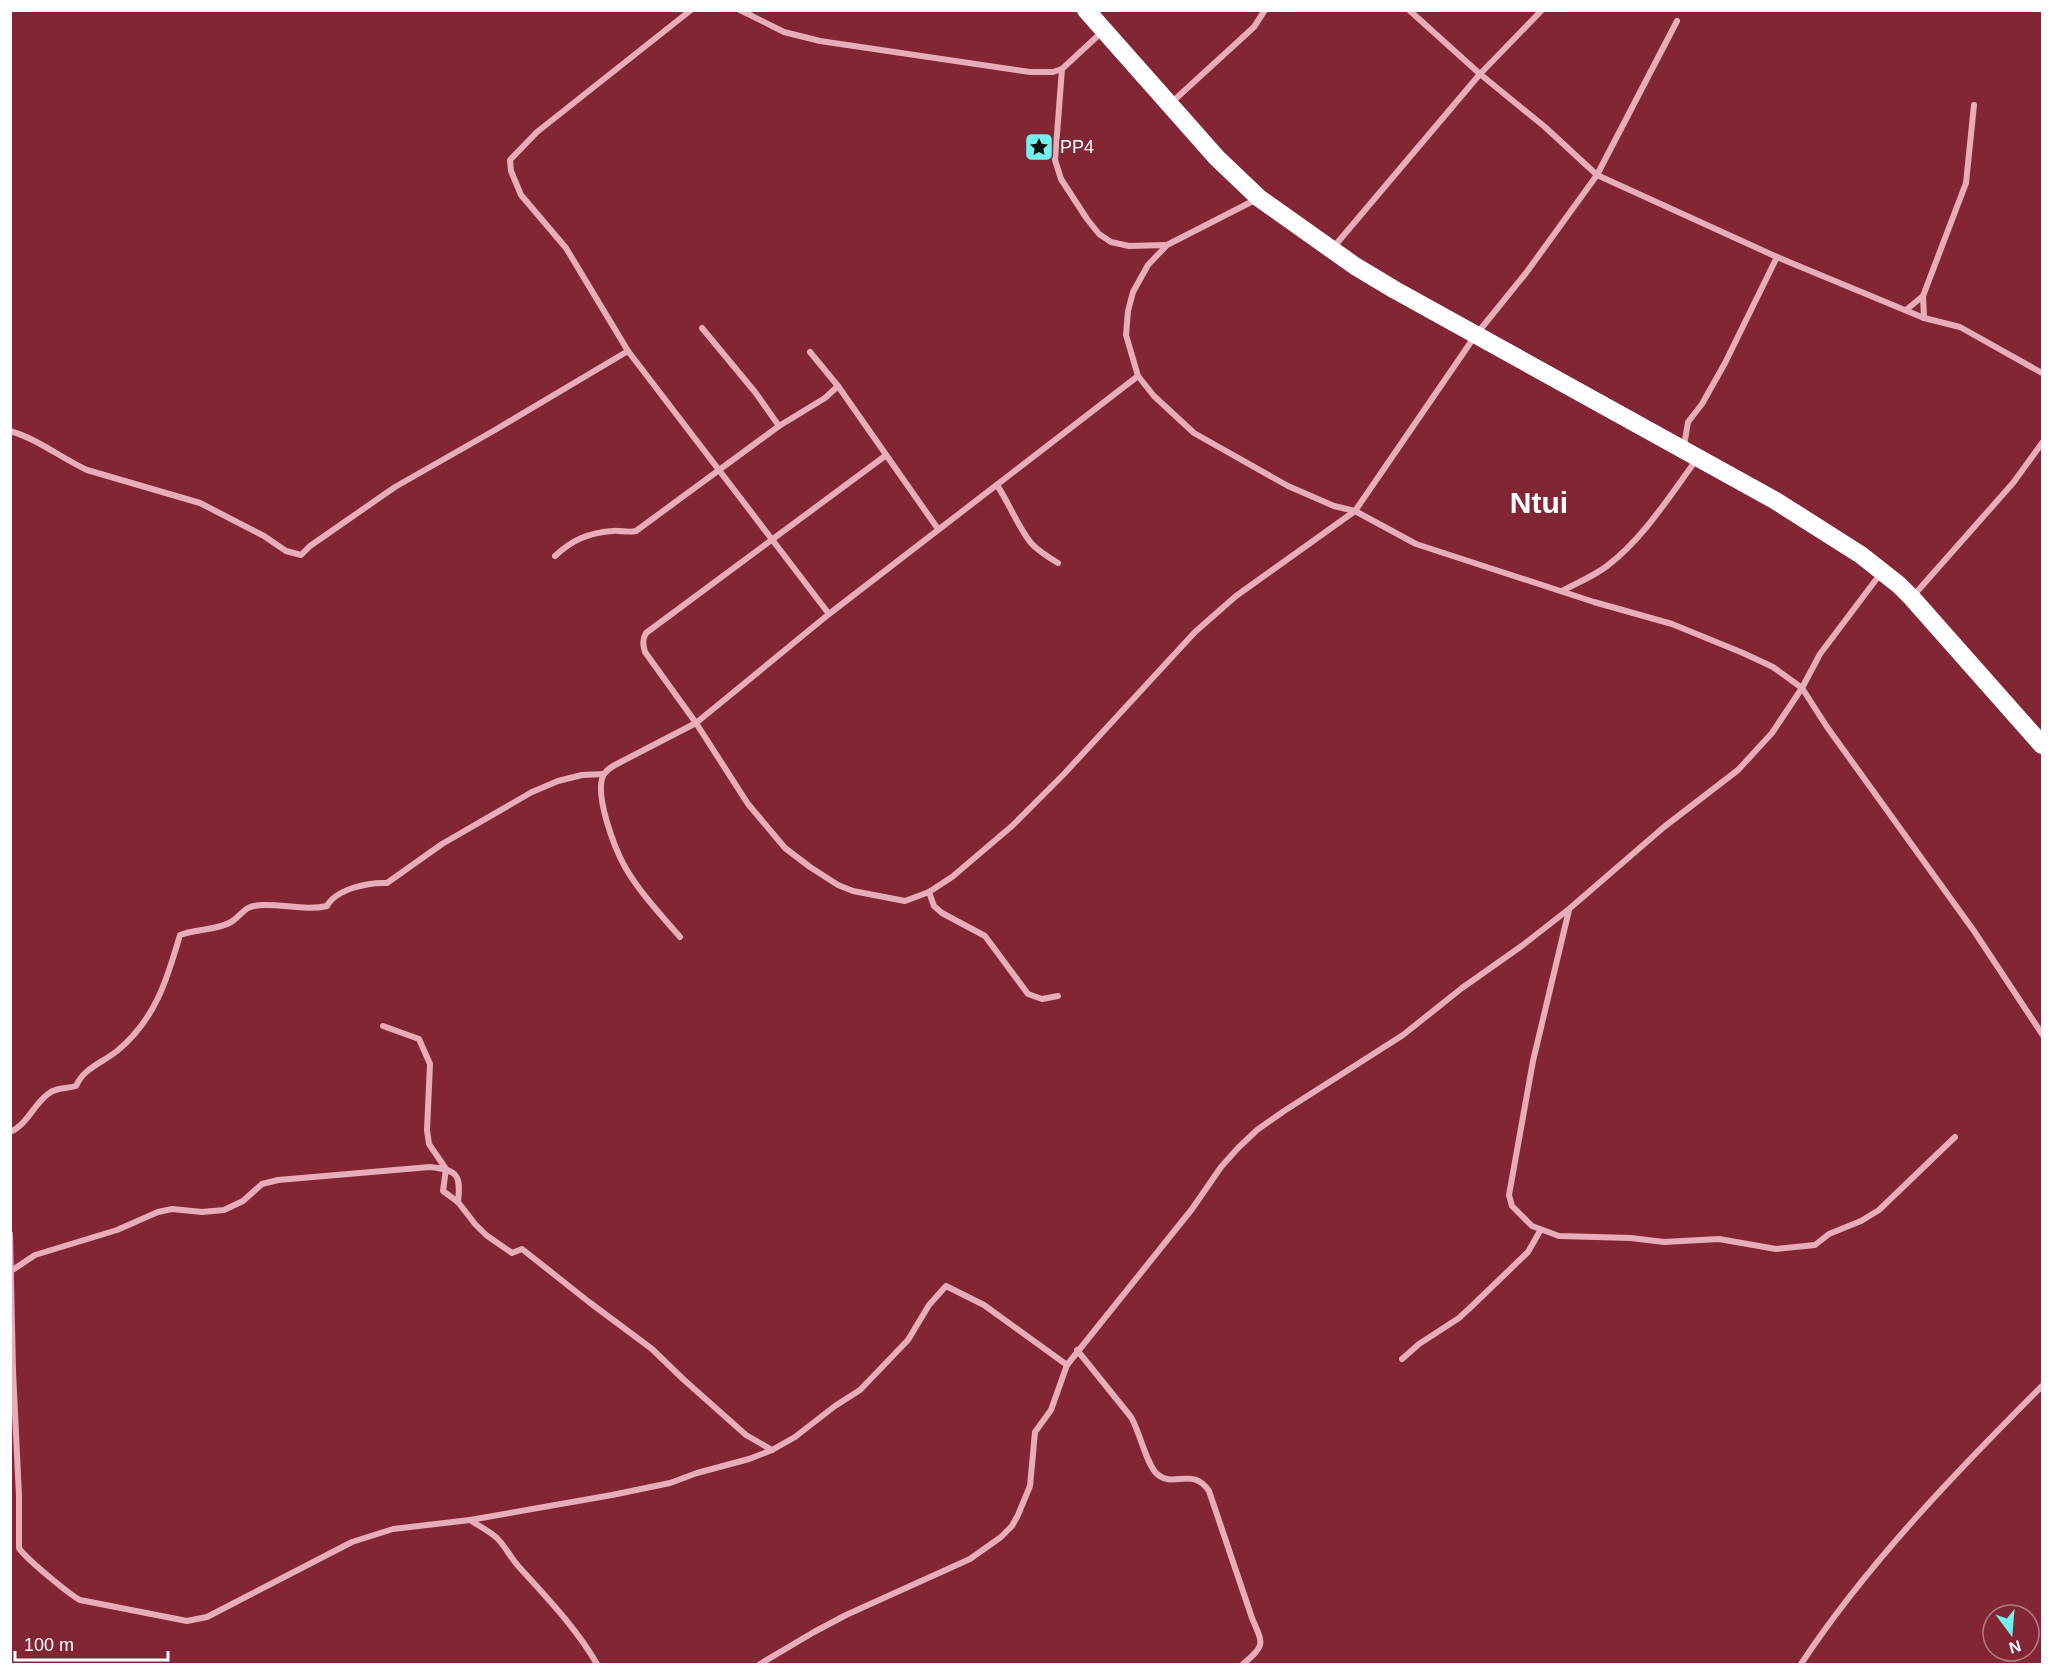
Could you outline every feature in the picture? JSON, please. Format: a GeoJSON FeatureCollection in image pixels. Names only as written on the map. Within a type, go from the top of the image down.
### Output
{"type":"FeatureCollection","features":[{"type":"Feature","properties":{"kind":"highway"},"geometry":{"type":"LineString","coordinates":[[1086,10],[1216,158],[1259,198],[1355,266],[1395,290],[1691,453],[1844,543],[1912,598],[2043,745]]}},
{"type":"Feature","properties":{"kind":"street"},"geometry":{"type":"LineString","coordinates":[[691,10],[537,132],[510,160],[511,171],[521,195],[566,248],[628,351],[829,614]]}},
{"type":"Feature","properties":{"kind":"street"},"geometry":{"type":"LineString","coordinates":[[740,10],[784,32],[841,45],[1030,72],[1053,72],[1062,69],[1103,30]]}},
{"type":"Feature","properties":{"kind":"street"},"geometry":{"type":"LineString","coordinates":[[1169,106],[1254,27],[1265,10]]}},
{"type":"Feature","properties":{"kind":"street"},"geometry":{"type":"LineString","coordinates":[[1409,10],[1597,175],[1777,257],[1924,318],[1960,327],[2043,373]]}},
{"type":"Feature","properties":{"kind":"street"},"geometry":{"type":"LineString","coordinates":[[1332,249],[1480,74],[1542,10]]}},
{"type":"Feature","properties":{"kind":"street"},"geometry":{"type":"LineString","coordinates":[[885,456],[646,633],[643,639],[645,652],[696,723],[748,804],[785,848],[838,885],[874,896],[905,901],[928,892],[967,865],[1012,826],[1064,774],[1196,632],[1236,596],[1355,511],[1475,336],[1526,273],[1597,175],[1677,21]]}},
{"type":"Feature","properties":{"kind":"street"},"geometry":{"type":"LineString","coordinates":[[1062,69],[1055,160],[1061,179],[1087,219],[1100,234],[1111,242],[1129,246],[1167,245]]}},
{"type":"Feature","properties":{"kind":"street"},"geometry":{"type":"LineString","coordinates":[[1924,318],[1923,296],[1966,183],[1974,105]]}},
{"type":"Feature","properties":{"kind":"street"},"geometry":{"type":"LineString","coordinates":[[1259,198],[1167,245],[1155,256],[1140,277],[1128,311],[1126,334],[1137,376],[1154,396],[1204,440],[1288,486],[1334,506],[1355,511],[1425,547],[1594,602],[1672,624],[1703,635],[1773,667],[1802,688],[1827,727],[2040,1025],[2043,1034]]}},
{"type":"Feature","properties":{"kind":"street"},"geometry":{"type":"LineString","coordinates":[[1562,591],[1607,566],[1655,515],[1691,453],[1688,422],[1714,384],[1777,257]]}},
{"type":"Feature","properties":{"kind":"street"},"geometry":{"type":"LineString","coordinates":[[1906,310],[1923,296]]}},
{"type":"Feature","properties":{"kind":"street"},"geometry":{"type":"LineString","coordinates":[[702,328],[755,392],[779,426]]}},
{"type":"Feature","properties":{"kind":"street"},"geometry":{"type":"LineString","coordinates":[[10,431],[47,447],[87,470],[200,503],[264,536],[286,551],[301,555],[310,546],[395,487],[628,351]]}},
{"type":"Feature","properties":{"kind":"street"},"geometry":{"type":"LineString","coordinates":[[810,352],[838,386],[938,529]]}},
{"type":"Feature","properties":{"kind":"street"},"geometry":{"type":"LineString","coordinates":[[10,1132],[24,1121],[48,1094],[57,1089],[76,1086],[81,1077],[117,1051],[145,1024],[166,983],[180,935],[233,921],[240,912],[249,907],[262,905],[318,908],[327,906],[331,900],[342,894],[376,882],[387,883],[442,844],[532,792],[574,777],[604,774],[615,765],[696,723],[829,614],[1137,376]]}},
{"type":"Feature","properties":{"kind":"street"},"geometry":{"type":"LineString","coordinates":[[555,556],[569,543],[595,533],[614,530],[636,531],[779,426],[825,398],[838,386]]}},
{"type":"Feature","properties":{"kind":"street"},"geometry":{"type":"LineString","coordinates":[[825,398],[843,394]]}},
{"type":"Feature","properties":{"kind":"street"},"geometry":{"type":"LineString","coordinates":[[1912,598],[2013,483],[2043,443]]}},
{"type":"Feature","properties":{"kind":"street"},"geometry":{"type":"LineString","coordinates":[[997,485],[1013,510],[1019,525],[1032,543],[1058,563]]}},
{"type":"Feature","properties":{"kind":"street"},"geometry":{"type":"LineString","coordinates":[[760,1665],[846,1615],[970,1559],[1001,1537],[1012,1526],[1030,1486],[1035,1432],[1051,1410],[1067,1365],[1192,1209],[1221,1167],[1257,1130],[1313,1091],[1403,1035],[1462,988],[1523,945],[1569,909],[1664,827],[1738,770],[1772,733],[1802,688],[1820,654],[1882,572]]}},
{"type":"Feature","properties":{"kind":"street"},"geometry":{"type":"LineString","coordinates":[[604,774],[601,785],[606,819],[625,866],[645,896],[680,937]]}},
{"type":"Feature","properties":{"kind":"street"},"geometry":{"type":"LineString","coordinates":[[928,892],[934,906],[942,913],[985,936],[1029,994],[1042,999],[1058,996]]}},
{"type":"Feature","properties":{"kind":"street"},"geometry":{"type":"LineString","coordinates":[[1569,909],[1533,1061],[1509,1195],[1517,1213],[1540,1231],[1559,1236],[1631,1238],[1664,1242],[1719,1239],[1776,1249],[1815,1245],[1829,1234],[1861,1221],[1879,1210],[1955,1137]]}},
{"type":"Feature","properties":{"kind":"street"},"geometry":{"type":"LineString","coordinates":[[383,1026],[419,1039],[425,1050],[430,1064],[427,1130],[429,1144],[446,1169],[459,1178],[461,1184],[458,1202]]}},
{"type":"Feature","properties":{"kind":"street"},"geometry":{"type":"LineString","coordinates":[[11,1271],[35,1255],[117,1230],[158,1212],[172,1209],[202,1212],[224,1210],[243,1201],[262,1184],[278,1180],[430,1167],[446,1169]]}},
{"type":"Feature","properties":{"kind":"street"},"geometry":{"type":"LineString","coordinates":[[446,1169],[443,1191],[458,1202],[486,1235],[512,1253],[522,1249],[652,1348],[746,1435],[772,1450]]}},
{"type":"Feature","properties":{"kind":"street"},"geometry":{"type":"LineString","coordinates":[[1402,1359],[1473,1305],[1528,1252],[1540,1231]]}},
{"type":"Feature","properties":{"kind":"street"},"geometry":{"type":"LineString","coordinates":[[10,1234],[13,1371],[20,1496],[19,1548],[72,1596],[81,1600],[187,1621],[198,1620],[352,1542],[393,1529],[470,1520],[560,1505],[670,1482],[772,1450],[795,1437],[860,1389],[908,1340],[929,1305],[946,1286],[984,1305],[1067,1365]]}},
{"type":"Feature","properties":{"kind":"street"},"geometry":{"type":"LineString","coordinates":[[1077,1350],[1131,1417],[1138,1428],[1156,1473],[1166,1479],[1194,1478],[1209,1491],[1252,1618],[1260,1635],[1259,1649],[1243,1665]]}},
{"type":"Feature","properties":{"kind":"street"},"geometry":{"type":"LineString","coordinates":[[1801,1665],[1836,1612],[1949,1481],[2043,1386]]}},
{"type":"Feature","properties":{"kind":"street"},"geometry":{"type":"LineString","coordinates":[[470,1520],[496,1537],[520,1568],[563,1615],[585,1643],[597,1665]]}},
{"type":"Feature","properties":{"kind":"place","name":"PP4"},"geometry":{"type":"Point","coordinates":[1039,147]}},
{"type":"Feature","properties":{"kind":"district","name":"Ntui"},"geometry":{"type":"Point","coordinates":[1539,503]}}]}
